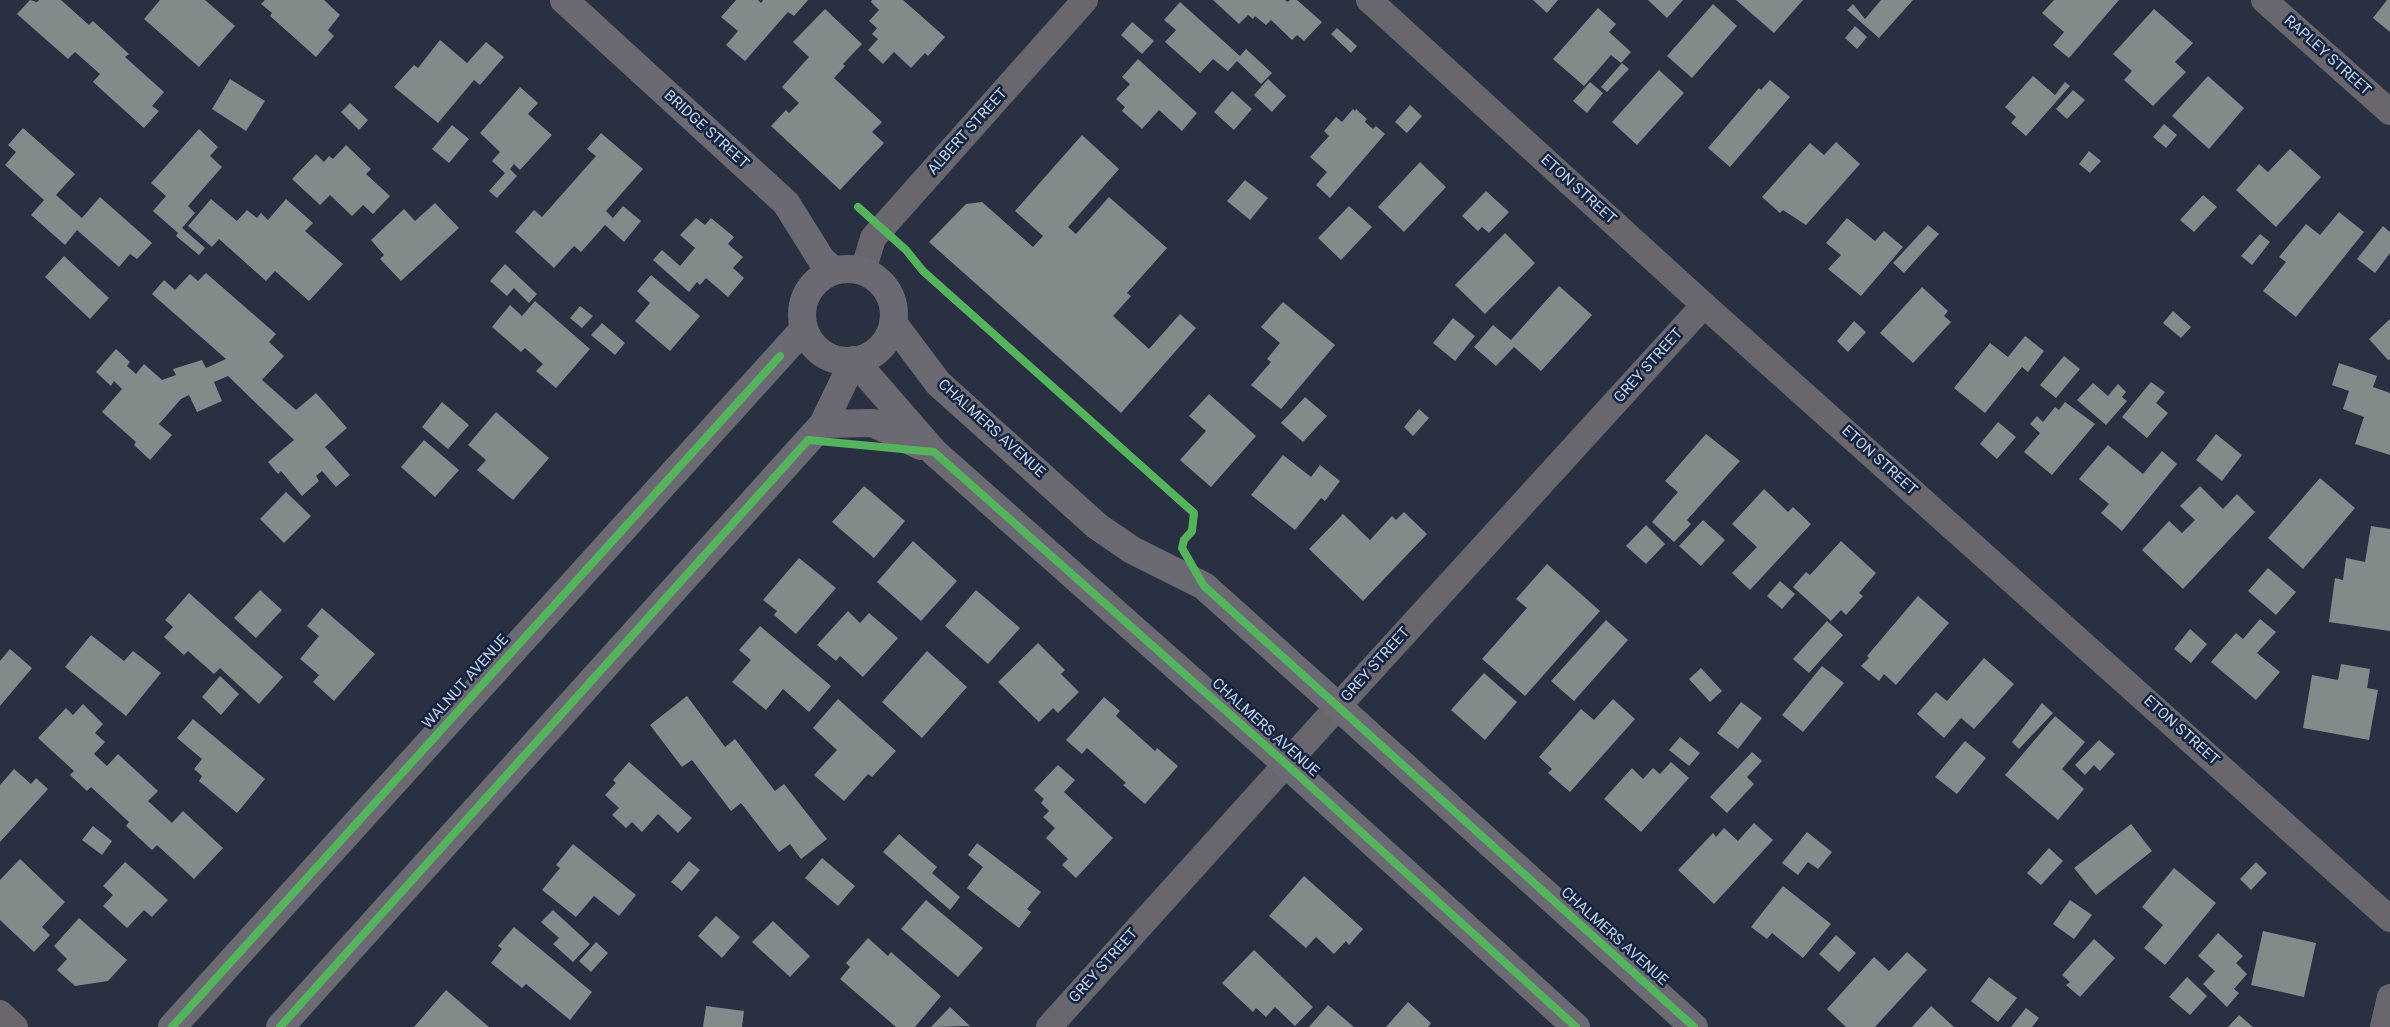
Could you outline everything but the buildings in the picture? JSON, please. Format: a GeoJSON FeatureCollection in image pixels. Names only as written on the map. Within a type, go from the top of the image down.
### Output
{"type":"FeatureCollection","features":[{"type":"Feature","properties":{"kind":"street","name":"BRIDGE STREET"},"geometry":{"type":"LineString","coordinates":[[564,0],[786,203],[821,260],[834,271]]}},
{"type":"Feature","properties":{"kind":"street","name":"ALBERT STREET"},"geometry":{"type":"LineString","coordinates":[[863,271],[873,238],[1085,0]]}},
{"type":"Feature","properties":{"kind":"street","name":"ETON STREET"},"geometry":{"type":"LineString","coordinates":[[1369,0],[1704,305],[2390,920]]}},
{"type":"Feature","properties":{"kind":"street","name":"RAPLEY STREET"},"geometry":{"type":"LineString","coordinates":[[2264,0],[2390,112]]}},
{"type":"Feature","properties":{"kind":"street"},"geometry":{"type":"LineString","coordinates":[[848,268],[863,271],[874,277],[884,286],[891,297],[893,323],[888,336],[880,348],[868,357],[854,360],[838,360],[824,354],[812,344],[804,330],[802,315],[807,294],[821,277],[834,271],[848,268]]}},
{"type":"Feature","properties":{"kind":"street","name":"GREY STREET"},"geometry":{"type":"LineString","coordinates":[[1049,1027],[1338,706],[1704,305]]}},
{"type":"Feature","properties":{"kind":"street","name":"CHALMERS AVENUE"},"geometry":{"type":"LineString","coordinates":[[893,323],[938,382],[1097,526],[1132,550],[1204,586],[1694,1027]]}},
{"type":"Feature","properties":{"kind":"street","name":"WALNUT AVENUE"},"geometry":{"type":"LineString","coordinates":[[172,1027],[804,330]]}},
{"type":"Feature","properties":{"kind":"street"},"geometry":{"type":"LineString","coordinates":[[280,1027],[823,424],[854,360]]}},
{"type":"Feature","properties":{"kind":"street","name":"CHALMERS AVENUE"},"geometry":{"type":"LineString","coordinates":[[854,360],[934,452],[1286,764],[1576,1027]]}},
{"type":"Feature","properties":{"kind":"street"},"geometry":{"type":"LineString","coordinates":[[823,424],[873,424],[934,452]]}},
{"type":"Feature","properties":{"kind":"street"},"geometry":{"type":"LineString","coordinates":[[2383,1027],[2390,997]]}},
{"type":"Feature","properties":{"kind":"street"},"geometry":{"type":"LineString","coordinates":[[0,1014],[15,1027]]}},
{"type":"Feature","properties":{"kind":"cycle path"},"geometry":{"type":"LineString","coordinates":[[858,207],[906,250],[923,271],[1194,513],[1192,531],[1184,540],[1182,548],[1204,586],[1694,1027]]}},
{"type":"Feature","properties":{"kind":"cycle path"},"geometry":{"type":"LineString","coordinates":[[172,1027],[780,356]]}},
{"type":"Feature","properties":{"kind":"cycle path"},"geometry":{"type":"LineString","coordinates":[[280,1027],[808,440],[934,452],[1286,764],[1576,1027]]}}]}
